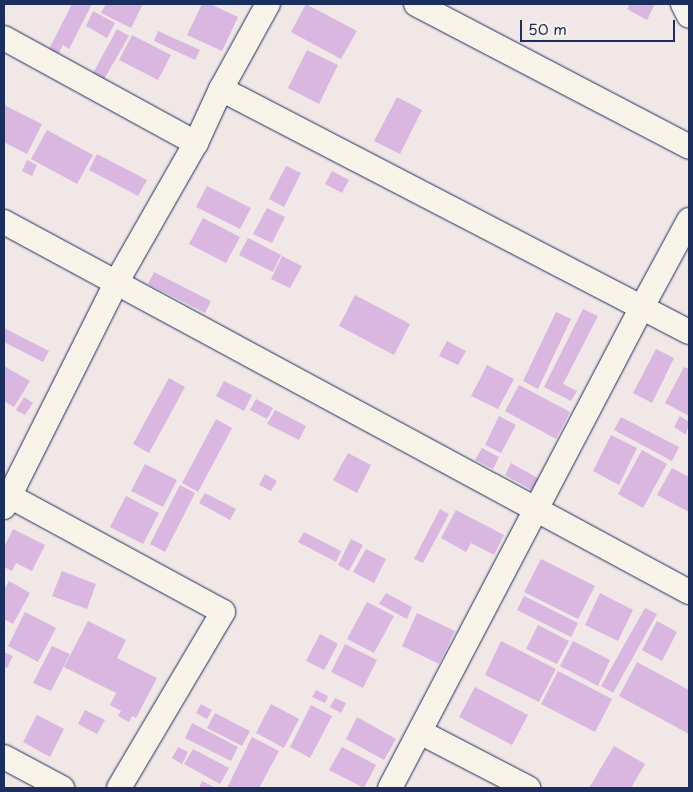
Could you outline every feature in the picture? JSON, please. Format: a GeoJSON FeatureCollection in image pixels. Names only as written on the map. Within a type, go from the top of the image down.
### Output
{"type":"FeatureCollection","features":[{"type":"Feature","properties":{"kind":"street"},"geometry":{"type":"LineString","coordinates":[[119,788],[223,612],[6,499],[116,283],[196,143],[221,89],[268,4]]}},
{"type":"Feature","properties":{"kind":"street"},"geometry":{"type":"LineString","coordinates":[[416,4],[689,147]]}},
{"type":"Feature","properties":{"kind":"street"},"geometry":{"type":"LineString","coordinates":[[683,4],[689,16]]}},
{"type":"Feature","properties":{"kind":"street"},"geometry":{"type":"LineString","coordinates":[[4,38],[196,143]]}},
{"type":"Feature","properties":{"kind":"street"},"geometry":{"type":"LineString","coordinates":[[221,89],[689,332]]}},
{"type":"Feature","properties":{"kind":"street"},"geometry":{"type":"LineString","coordinates":[[390,788],[642,306],[689,220]]}},
{"type":"Feature","properties":{"kind":"street"},"geometry":{"type":"LineString","coordinates":[[4,222],[689,592]]}},
{"type":"Feature","properties":{"kind":"street"},"geometry":{"type":"LineString","coordinates":[[420,732],[528,788]]}},
{"type":"Feature","properties":{"kind":"street"},"geometry":{"type":"LineString","coordinates":[[4,757],[62,788]]}},
{"type":"Feature","properties":{"kind":"building"},"geometry":{"type":"Polygon","coordinates":[[[72,4],[92,4],[69,49],[63,45],[56,58],[47,53],[72,4]]]}},
{"type":"Feature","properties":{"kind":"building"},"geometry":{"type":"Polygon","coordinates":[[[106,4],[143,4],[131,28],[101,13],[106,4]]]}},
{"type":"Feature","properties":{"kind":"building"},"geometry":{"type":"Polygon","coordinates":[[[202,4],[210,4],[238,17],[222,51],[187,35],[202,4]]]}},
{"type":"Feature","properties":{"kind":"building"},"geometry":{"type":"Polygon","coordinates":[[[306,4],[357,31],[341,59],[291,32],[306,4]]]}},
{"type":"Feature","properties":{"kind":"building"},"geometry":{"type":"Polygon","coordinates":[[[630,4],[655,4],[647,20],[627,9],[630,4]]]}},
{"type":"Feature","properties":{"kind":"building"},"geometry":{"type":"Polygon","coordinates":[[[93,11],[115,23],[107,38],[86,26],[93,11]]]}},
{"type":"Feature","properties":{"kind":"building"},"geometry":{"type":"Polygon","coordinates":[[[117,29],[129,36],[103,81],[92,75],[117,29]]]}},
{"type":"Feature","properties":{"kind":"building"},"geometry":{"type":"Polygon","coordinates":[[[158,31],[200,50],[195,60],[154,41],[158,31]]]}},
{"type":"Feature","properties":{"kind":"building"},"geometry":{"type":"Polygon","coordinates":[[[132,35],[171,55],[158,80],[119,60],[132,35]]]}},
{"type":"Feature","properties":{"kind":"building"},"geometry":{"type":"Polygon","coordinates":[[[307,50],[338,65],[319,104],[288,88],[307,50]]]}},
{"type":"Feature","properties":{"kind":"building"},"geometry":{"type":"Polygon","coordinates":[[[397,97],[422,110],[400,154],[374,141],[397,97]]]}},
{"type":"Feature","properties":{"kind":"building"},"geometry":{"type":"Polygon","coordinates":[[[4,105],[42,124],[27,154],[4,142],[4,105]]]}},
{"type":"Feature","properties":{"kind":"building"},"geometry":{"type":"Polygon","coordinates":[[[47,130],[93,155],[77,184],[31,159],[47,130]]]}},
{"type":"Feature","properties":{"kind":"building"},"geometry":{"type":"Polygon","coordinates":[[[97,154],[147,180],[138,196],[89,170],[97,154]]]}},
{"type":"Feature","properties":{"kind":"building"},"geometry":{"type":"Polygon","coordinates":[[[27,160],[37,165],[32,176],[22,171],[27,160]]]}},
{"type":"Feature","properties":{"kind":"building"},"geometry":{"type":"Polygon","coordinates":[[[286,166],[301,173],[284,207],[269,199],[286,166]]]}},
{"type":"Feature","properties":{"kind":"building"},"geometry":{"type":"Polygon","coordinates":[[[332,171],[349,180],[342,193],[325,184],[332,171]]]}},
{"type":"Feature","properties":{"kind":"building"},"geometry":{"type":"Polygon","coordinates":[[[207,186],[251,208],[240,229],[196,207],[207,186]]]}},
{"type":"Feature","properties":{"kind":"building"},"geometry":{"type":"Polygon","coordinates":[[[267,208],[285,217],[272,243],[253,234],[267,208]]]}},
{"type":"Feature","properties":{"kind":"building"},"geometry":{"type":"Polygon","coordinates":[[[203,218],[240,237],[226,263],[189,244],[203,218]]]}},
{"type":"Feature","properties":{"kind":"building"},"geometry":{"type":"Polygon","coordinates":[[[248,238],[281,255],[273,272],[239,255],[248,238]]]}},
{"type":"Feature","properties":{"kind":"building"},"geometry":{"type":"Polygon","coordinates":[[[282,256],[302,266],[290,288],[271,279],[282,256]]]}},
{"type":"Feature","properties":{"kind":"building"},"geometry":{"type":"Polygon","coordinates":[[[154,272],[211,301],[205,313],[148,284],[154,272]]]}},
{"type":"Feature","properties":{"kind":"building"},"geometry":{"type":"Polygon","coordinates":[[[355,295],[410,324],[394,355],[339,326],[355,295]]]}},
{"type":"Feature","properties":{"kind":"building"},"geometry":{"type":"Polygon","coordinates":[[[583,309],[598,316],[563,384],[577,391],[571,401],[544,387],[583,309]]]}},
{"type":"Feature","properties":{"kind":"building"},"geometry":{"type":"Polygon","coordinates":[[[556,312],[571,319],[538,389],[523,381],[556,312]]]}},
{"type":"Feature","properties":{"kind":"building"},"geometry":{"type":"Polygon","coordinates":[[[4,328],[49,351],[43,362],[4,342],[4,328]]]}},
{"type":"Feature","properties":{"kind":"building"},"geometry":{"type":"Polygon","coordinates":[[[447,341],[466,351],[458,365],[439,356],[447,341]]]}},
{"type":"Feature","properties":{"kind":"building"},"geometry":{"type":"Polygon","coordinates":[[[656,349],[674,358],[652,403],[633,393],[656,349]]]}},
{"type":"Feature","properties":{"kind":"building"},"geometry":{"type":"Polygon","coordinates":[[[487,365],[514,379],[498,409],[471,396],[487,365]]]}},
{"type":"Feature","properties":{"kind":"building"},"geometry":{"type":"Polygon","coordinates":[[[4,366],[30,381],[14,407],[4,401],[4,366]]]}},
{"type":"Feature","properties":{"kind":"building"},"geometry":{"type":"Polygon","coordinates":[[[684,367],[689,369],[689,416],[665,403],[684,367]]]}},
{"type":"Feature","properties":{"kind":"building"},"geometry":{"type":"Polygon","coordinates":[[[169,378],[185,387],[149,453],[133,444],[169,378]]]}},
{"type":"Feature","properties":{"kind":"building"},"geometry":{"type":"Polygon","coordinates":[[[224,381],[252,395],[244,411],[216,396],[224,381]]]}},
{"type":"Feature","properties":{"kind":"building"},"geometry":{"type":"Polygon","coordinates":[[[519,385],[570,412],[556,439],[505,411],[519,385]]]}},
{"type":"Feature","properties":{"kind":"building"},"geometry":{"type":"Polygon","coordinates":[[[24,397],[33,403],[25,415],[16,410],[24,397]]]}},
{"type":"Feature","properties":{"kind":"building"},"geometry":{"type":"Polygon","coordinates":[[[256,399],[273,408],[267,419],[250,410],[256,399]]]}},
{"type":"Feature","properties":{"kind":"building"},"geometry":{"type":"Polygon","coordinates":[[[275,410],[306,426],[299,440],[267,424],[275,410]]]}},
{"type":"Feature","properties":{"kind":"building"},"geometry":{"type":"Polygon","coordinates":[[[499,416],[516,425],[501,453],[485,445],[499,416]]]}},
{"type":"Feature","properties":{"kind":"building"},"geometry":{"type":"Polygon","coordinates":[[[680,416],[689,422],[686,435],[674,427],[680,416]]]}},
{"type":"Feature","properties":{"kind":"building"},"geometry":{"type":"Polygon","coordinates":[[[621,417],[679,447],[672,461],[614,430],[621,417]]]}},
{"type":"Feature","properties":{"kind":"building"},"geometry":{"type":"Polygon","coordinates":[[[216,419],[232,428],[198,492],[182,483],[216,419]]]}},
{"type":"Feature","properties":{"kind":"building"},"geometry":{"type":"Polygon","coordinates":[[[611,435],[637,448],[619,485],[593,471],[611,435]]]}},
{"type":"Feature","properties":{"kind":"building"},"geometry":{"type":"Polygon","coordinates":[[[482,448],[499,457],[493,469],[475,460],[482,448]]]}},
{"type":"Feature","properties":{"kind":"building"},"geometry":{"type":"Polygon","coordinates":[[[642,450],[667,464],[643,508],[618,494],[642,450]]]}},
{"type":"Feature","properties":{"kind":"building"},"geometry":{"type":"Polygon","coordinates":[[[348,453],[371,465],[357,493],[333,480],[348,453]]]}},
{"type":"Feature","properties":{"kind":"building"},"geometry":{"type":"Polygon","coordinates":[[[511,463],[541,480],[535,492],[505,475],[511,463]]]}},
{"type":"Feature","properties":{"kind":"building"},"geometry":{"type":"Polygon","coordinates":[[[145,464],[177,480],[163,507],[131,491],[145,464]]]}},
{"type":"Feature","properties":{"kind":"building"},"geometry":{"type":"Polygon","coordinates":[[[672,468],[689,477],[689,512],[657,495],[672,468]]]}},
{"type":"Feature","properties":{"kind":"building"},"geometry":{"type":"Polygon","coordinates":[[[265,474],[277,481],[271,491],[259,485],[265,474]]]}},
{"type":"Feature","properties":{"kind":"building"},"geometry":{"type":"Polygon","coordinates":[[[180,485],[195,493],[165,552],[150,544],[180,485]]]}},
{"type":"Feature","properties":{"kind":"building"},"geometry":{"type":"Polygon","coordinates":[[[205,493],[236,509],[230,520],[199,503],[205,493]]]}},
{"type":"Feature","properties":{"kind":"building"},"geometry":{"type":"Polygon","coordinates":[[[126,496],[159,513],[143,544],[110,527],[126,496]]]}},
{"type":"Feature","properties":{"kind":"building"},"geometry":{"type":"Polygon","coordinates":[[[440,509],[449,514],[423,563],[414,559],[440,509]]]}},
{"type":"Feature","properties":{"kind":"building"},"geometry":{"type":"Polygon","coordinates":[[[456,510],[504,535],[494,555],[471,543],[466,552],[441,538],[456,510]]]}},
{"type":"Feature","properties":{"kind":"building"},"geometry":{"type":"Polygon","coordinates":[[[13,529],[45,545],[32,571],[16,563],[12,571],[4,567],[4,547],[13,529]]]}},
{"type":"Feature","properties":{"kind":"building"},"geometry":{"type":"Polygon","coordinates":[[[304,532],[341,551],[336,562],[298,542],[304,532]]]}},
{"type":"Feature","properties":{"kind":"building"},"geometry":{"type":"Polygon","coordinates":[[[351,539],[363,545],[349,571],[338,565],[351,539]]]}},
{"type":"Feature","properties":{"kind":"building"},"geometry":{"type":"Polygon","coordinates":[[[366,549],[386,559],[374,583],[353,572],[366,549]]]}},
{"type":"Feature","properties":{"kind":"building"},"geometry":{"type":"Polygon","coordinates":[[[541,559],[595,586],[578,619],[524,592],[541,559]]]}},
{"type":"Feature","properties":{"kind":"building"},"geometry":{"type":"Polygon","coordinates":[[[62,571],[96,584],[87,609],[52,596],[62,571]]]}},
{"type":"Feature","properties":{"kind":"building"},"geometry":{"type":"Polygon","coordinates":[[[9,581],[30,593],[13,624],[4,619],[4,590],[9,581]]]}},
{"type":"Feature","properties":{"kind":"building"},"geometry":{"type":"Polygon","coordinates":[[[386,593],[412,607],[407,619],[379,604],[386,593]]]}},
{"type":"Feature","properties":{"kind":"building"},"geometry":{"type":"Polygon","coordinates":[[[600,593],[633,610],[618,641],[585,625],[600,593]]]}},
{"type":"Feature","properties":{"kind":"building"},"geometry":{"type":"Polygon","coordinates":[[[524,596],[578,623],[571,637],[517,610],[524,596]]]}},
{"type":"Feature","properties":{"kind":"building"},"geometry":{"type":"Polygon","coordinates":[[[367,602],[394,616],[374,653],[347,639],[367,602]]]}},
{"type":"Feature","properties":{"kind":"building"},"geometry":{"type":"Polygon","coordinates":[[[645,608],[657,614],[613,693],[601,686],[645,608]]]}},
{"type":"Feature","properties":{"kind":"building"},"geometry":{"type":"Polygon","coordinates":[[[25,612],[56,628],[38,662],[8,646],[25,612]]]}},
{"type":"Feature","properties":{"kind":"building"},"geometry":{"type":"Polygon","coordinates":[[[417,613],[455,631],[439,664],[402,646],[417,613]]]}},
{"type":"Feature","properties":{"kind":"building"},"geometry":{"type":"Polygon","coordinates":[[[88,621],[126,640],[117,658],[157,678],[136,718],[132,716],[129,722],[118,716],[121,711],[110,705],[116,693],[64,667],[88,621]]]}},
{"type":"Feature","properties":{"kind":"building"},"geometry":{"type":"Polygon","coordinates":[[[657,621],[677,632],[662,661],[642,650],[657,621]]]}},
{"type":"Feature","properties":{"kind":"building"},"geometry":{"type":"Polygon","coordinates":[[[538,625],[569,641],[557,664],[526,649],[538,625]]]}},
{"type":"Feature","properties":{"kind":"building"},"geometry":{"type":"Polygon","coordinates":[[[320,634],[338,644],[324,670],[306,661],[320,634]]]}},
{"type":"Feature","properties":{"kind":"building"},"geometry":{"type":"Polygon","coordinates":[[[501,641],[556,669],[539,702],[485,675],[501,641]]]}},
{"type":"Feature","properties":{"kind":"building"},"geometry":{"type":"Polygon","coordinates":[[[573,641],[610,660],[598,686],[560,666],[573,641]]]}},
{"type":"Feature","properties":{"kind":"building"},"geometry":{"type":"Polygon","coordinates":[[[345,644],[377,660],[363,688],[331,672],[345,644]]]}},
{"type":"Feature","properties":{"kind":"building"},"geometry":{"type":"Polygon","coordinates":[[[52,646],[70,654],[51,691],[33,683],[52,646]]]}},
{"type":"Feature","properties":{"kind":"building"},"geometry":{"type":"Polygon","coordinates":[[[4,652],[13,656],[7,668],[4,666],[4,652]]]}},
{"type":"Feature","properties":{"kind":"building"},"geometry":{"type":"Polygon","coordinates":[[[637,662],[689,690],[689,734],[619,696],[637,662]]]}},
{"type":"Feature","properties":{"kind":"building"},"geometry":{"type":"Polygon","coordinates":[[[558,671],[612,699],[595,732],[541,704],[558,671]]]}},
{"type":"Feature","properties":{"kind":"building"},"geometry":{"type":"Polygon","coordinates":[[[475,687],[528,715],[512,745],[459,717],[475,687]]]}},
{"type":"Feature","properties":{"kind":"building"},"geometry":{"type":"Polygon","coordinates":[[[316,690],[328,696],[325,703],[312,697],[316,690]]]}},
{"type":"Feature","properties":{"kind":"building"},"geometry":{"type":"Polygon","coordinates":[[[335,698],[346,703],[341,713],[330,707],[335,698]]]}},
{"type":"Feature","properties":{"kind":"building"},"geometry":{"type":"Polygon","coordinates":[[[201,704],[212,710],[207,719],[196,713],[201,704]]]}},
{"type":"Feature","properties":{"kind":"building"},"geometry":{"type":"Polygon","coordinates":[[[271,704],[299,719],[284,748],[256,733],[271,704]]]}},
{"type":"Feature","properties":{"kind":"building"},"geometry":{"type":"Polygon","coordinates":[[[311,705],[332,716],[310,758],[290,747],[311,705]]]}},
{"type":"Feature","properties":{"kind":"building"},"geometry":{"type":"Polygon","coordinates":[[[85,710],[105,720],[97,734],[78,724],[85,710]]]}},
{"type":"Feature","properties":{"kind":"building"},"geometry":{"type":"Polygon","coordinates":[[[215,713],[250,731],[242,746],[207,728],[215,713]]]}},
{"type":"Feature","properties":{"kind":"building"},"geometry":{"type":"Polygon","coordinates":[[[37,715],[64,729],[50,757],[23,742],[37,715]]]}},
{"type":"Feature","properties":{"kind":"building"},"geometry":{"type":"Polygon","coordinates":[[[357,717],[396,739],[384,760],[346,739],[357,717]]]}},
{"type":"Feature","properties":{"kind":"building"},"geometry":{"type":"Polygon","coordinates":[[[192,723],[238,747],[231,761],[185,738],[192,723]]]}},
{"type":"Feature","properties":{"kind":"building"},"geometry":{"type":"Polygon","coordinates":[[[252,737],[279,751],[259,788],[227,788],[252,737]]]}},
{"type":"Feature","properties":{"kind":"building"},"geometry":{"type":"Polygon","coordinates":[[[614,746],[645,764],[631,788],[589,788],[614,746]]]}},
{"type":"Feature","properties":{"kind":"building"},"geometry":{"type":"Polygon","coordinates":[[[178,747],[188,752],[182,764],[172,758],[178,747]]]}},
{"type":"Feature","properties":{"kind":"building"},"geometry":{"type":"Polygon","coordinates":[[[342,747],[376,765],[364,788],[329,770],[342,747]]]}},
{"type":"Feature","properties":{"kind":"building"},"geometry":{"type":"Polygon","coordinates":[[[193,749],[229,768],[220,784],[184,764],[193,749]]]}},
{"type":"Feature","properties":{"kind":"building"},"geometry":{"type":"Polygon","coordinates":[[[202,781],[216,788],[199,788],[202,781]]]}}]}
